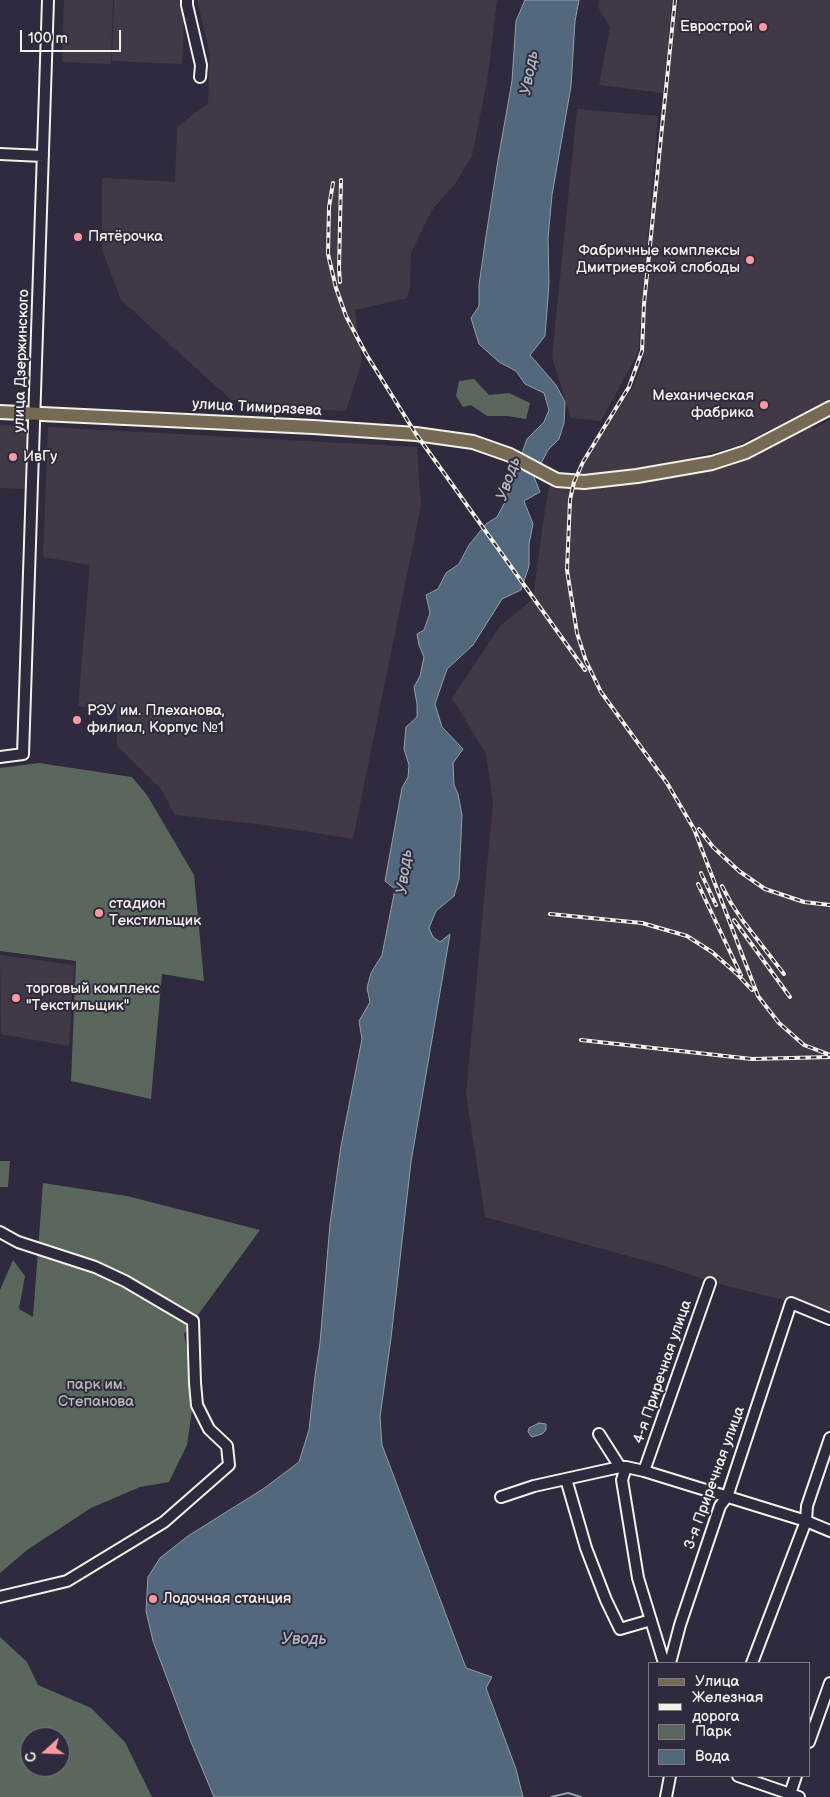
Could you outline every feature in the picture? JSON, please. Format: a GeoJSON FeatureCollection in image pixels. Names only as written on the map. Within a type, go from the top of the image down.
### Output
{"type":"FeatureCollection","features":[{"type":"Feature","properties":{"kind":"main road","name":"улица Тимирязева"},"geometry":{"type":"LineString","coordinates":[[0,412],[384,431],[473,442],[510,455],[557,480],[584,482],[637,476],[712,463],[746,452],[830,408]]}},
{"type":"Feature","properties":{"kind":"street","name":"улица Дзержинского"},"geometry":{"type":"LineString","coordinates":[[0,757],[23,754],[48,0]]}},
{"type":"Feature","properties":{"kind":"street"},"geometry":{"type":"LineString","coordinates":[[187,0],[201,65],[200,77]]}},
{"type":"Feature","properties":{"kind":"street"},"geometry":{"type":"LineString","coordinates":[[0,154],[43,156]]}},
{"type":"Feature","properties":{"kind":"street"},"geometry":{"type":"LineString","coordinates":[[0,1232],[18,1242],[95,1267],[125,1281],[193,1321],[197,1405],[209,1429],[227,1446],[229,1465],[164,1522],[67,1581],[0,1598]]}},
{"type":"Feature","properties":{"kind":"street","name":"4-я Приречная улица"},"geometry":{"type":"LineString","coordinates":[[644,1470],[710,1283]]}},
{"type":"Feature","properties":{"kind":"street","name":"3-я Приречная улица"},"geometry":{"type":"LineString","coordinates":[[670,1662],[680,1625],[720,1506],[727,1496],[791,1303],[830,1319]]}},
{"type":"Feature","properties":{"kind":"street"},"geometry":{"type":"LineString","coordinates":[[600,1434],[623,1467],[622,1480],[638,1578],[664,1662]]}},
{"type":"Feature","properties":{"kind":"street"},"geometry":{"type":"LineString","coordinates":[[752,1662],[806,1521],[807,1506],[830,1438]]}},
{"type":"Feature","properties":{"kind":"street"},"geometry":{"type":"LineString","coordinates":[[501,1497],[534,1486],[623,1467],[644,1470],[806,1521],[830,1531]]}},
{"type":"Feature","properties":{"kind":"street"},"geometry":{"type":"LineString","coordinates":[[566,1479],[586,1548],[606,1600],[620,1629],[651,1620]]}},
{"type":"Feature","properties":{"kind":"street"},"geometry":{"type":"LineString","coordinates":[[810,1739],[830,1683]]}},
{"type":"Feature","properties":{"kind":"street"},"geometry":{"type":"LineString","coordinates":[[666,1797],[670,1777]]}},
{"type":"Feature","properties":{"kind":"street"},"geometry":{"type":"LineString","coordinates":[[741,1777],[793,1796],[796,1777]]}},
{"type":"Feature","properties":{"kind":"shaded area"},"geometry":{"type":"Polygon","coordinates":[[[64,0],[113,0],[111,64],[62,62],[64,0]]]}},
{"type":"Feature","properties":{"kind":"shaded area"},"geometry":{"type":"Polygon","coordinates":[[[114,0],[185,0],[182,64],[112,61],[114,0]]]}},
{"type":"Feature","properties":{"kind":"shaded area"},"geometry":{"type":"Polygon","coordinates":[[[197,0],[497,0],[487,82],[472,156],[455,184],[432,210],[411,253],[410,287],[407,298],[355,310],[362,361],[346,411],[304,409],[231,400],[121,300],[102,250],[102,178],[175,182],[177,127],[208,103],[210,54],[197,0]]]}},
{"type":"Feature","properties":{"kind":"shaded area"},"geometry":{"type":"Polygon","coordinates":[[[599,0],[672,0],[663,93],[599,85],[610,27],[598,7],[599,0]]]}},
{"type":"Feature","properties":{"kind":"shaded area"},"geometry":{"type":"Polygon","coordinates":[[[679,0],[830,0],[830,400],[735,447],[645,468],[577,477],[634,385],[643,361],[646,305],[674,30],[679,0]]]}},
{"type":"Feature","properties":{"kind":"shaded area"},"geometry":{"type":"Polygon","coordinates":[[[577,109],[658,116],[638,353],[601,421],[571,418],[552,357],[577,109]]]}},
{"type":"Feature","properties":{"kind":"shaded area"},"geometry":{"type":"Polygon","coordinates":[[[830,420],[830,1318],[791,1302],[711,1282],[665,1266],[485,1217],[466,1094],[493,803],[486,754],[452,698],[501,625],[533,599],[550,481],[716,464],[808,421],[813,429],[830,420]]]}},
{"type":"Feature","properties":{"kind":"shaded area","name":"ИвГу"},"geometry":{"type":"Polygon","coordinates":[[[0,425],[26,426],[25,489],[0,488],[0,425]]]}},
{"type":"Feature","properties":{"kind":"shaded area"},"geometry":{"type":"Polygon","coordinates":[[[48,427],[417,447],[421,506],[353,839],[265,825],[175,815],[161,789],[117,746],[117,710],[78,706],[90,565],[43,557],[48,427]]]}},
{"type":"Feature","properties":{"kind":"shaded area"},"geometry":{"type":"Polygon","coordinates":[[[0,955],[74,965],[69,1046],[1,1034],[0,955]]]}},
{"type":"Feature","properties":{"kind":"green space"},"geometry":{"type":"Polygon","coordinates":[[[474,379],[489,395],[509,393],[530,403],[526,419],[507,416],[487,416],[471,405],[463,407],[456,396],[459,381],[474,379]]]}},
{"type":"Feature","properties":{"kind":"green space","name":"стадион Текстильщик"},"geometry":{"type":"Polygon","coordinates":[[[39,763],[132,777],[147,795],[194,875],[204,981],[162,974],[151,1099],[71,1081],[76,961],[0,951],[0,768],[39,763]]]}},
{"type":"Feature","properties":{"kind":"green space"},"geometry":{"type":"Polygon","coordinates":[[[0,1161],[10,1161],[8,1187],[0,1187],[0,1161]]]}},
{"type":"Feature","properties":{"kind":"green space","name":"парк им. Степанова"},"geometry":{"type":"Polygon","coordinates":[[[43,1183],[127,1196],[260,1230],[184,1334],[195,1390],[187,1445],[169,1482],[140,1487],[91,1508],[27,1550],[0,1573],[0,1290],[13,1260],[25,1276],[19,1309],[33,1317],[43,1183]]]}},
{"type":"Feature","properties":{"kind":"green space"},"geometry":{"type":"Polygon","coordinates":[[[0,1637],[27,1662],[38,1685],[91,1708],[125,1742],[152,1797],[0,1797],[0,1637]]]}},
{"type":"Feature","properties":{"kind":"water","name":"Уводь"},"geometry":{"type":"Polygon","coordinates":[[[525,0],[579,0],[575,21],[571,86],[552,195],[548,238],[549,284],[545,336],[530,355],[556,385],[565,402],[564,423],[559,439],[548,450],[534,477],[540,492],[524,501],[533,524],[529,544],[529,566],[521,590],[502,599],[473,645],[447,669],[435,704],[442,727],[463,749],[453,763],[454,785],[458,794],[462,815],[459,879],[454,896],[436,911],[429,928],[433,937],[440,942],[450,934],[411,1162],[380,1417],[382,1445],[466,1668],[492,1677],[486,1688],[516,1769],[523,1797],[214,1797],[153,1641],[146,1611],[148,1577],[160,1558],[188,1536],[263,1489],[299,1462],[309,1430],[320,1343],[330,1224],[341,1146],[362,1039],[359,1021],[370,1002],[367,988],[371,973],[382,955],[395,889],[385,881],[402,788],[408,777],[409,765],[404,749],[406,727],[417,717],[414,687],[420,676],[424,657],[417,634],[424,630],[430,613],[426,595],[438,589],[446,573],[459,564],[469,545],[486,524],[497,517],[505,502],[527,439],[544,422],[549,410],[544,393],[525,384],[516,371],[499,362],[479,344],[471,318],[479,306],[479,285],[486,236],[512,81],[516,21],[525,0]]]}},
{"type":"Feature","properties":{"kind":"water"},"geometry":{"type":"Polygon","coordinates":[[[539,1423],[546,1424],[546,1430],[542,1434],[532,1437],[528,1432],[529,1428],[539,1423]]]}},
{"type":"Feature","properties":{"kind":"waterway"},"geometry":{"type":"LineString","coordinates":[[551,1797],[568,1793],[581,1797]]}},
{"type":"Feature","properties":{"kind":"railway"},"geometry":{"type":"LineString","coordinates":[[675,0],[644,304],[642,351],[629,387],[583,462],[574,482],[570,500],[567,570],[577,633],[586,661],[601,692],[667,783],[694,829],[758,996],[779,1023],[804,1045],[830,1055]]}},
{"type":"Feature","properties":{"kind":"railway"},"geometry":{"type":"LineString","coordinates":[[340,282],[341,180]]}},
{"type":"Feature","properties":{"kind":"railway"},"geometry":{"type":"LineString","coordinates":[[333,183],[329,207],[328,254],[336,288],[346,316],[366,354],[416,434],[585,670]]}},
{"type":"Feature","properties":{"kind":"railway"},"geometry":{"type":"LineString","coordinates":[[699,829],[713,847],[739,871],[765,889],[804,902],[830,905]]}},
{"type":"Feature","properties":{"kind":"railway"},"geometry":{"type":"LineString","coordinates":[[701,873],[716,905]]}},
{"type":"Feature","properties":{"kind":"railway"},"geometry":{"type":"LineString","coordinates":[[698,884],[741,975]]}},
{"type":"Feature","properties":{"kind":"railway"},"geometry":{"type":"LineString","coordinates":[[722,886],[743,921],[784,974]]}},
{"type":"Feature","properties":{"kind":"railway"},"geometry":{"type":"LineString","coordinates":[[550,914],[642,923],[687,936],[712,952],[752,990]]}},
{"type":"Feature","properties":{"kind":"railway"},"geometry":{"type":"LineString","coordinates":[[734,920],[790,997]]}},
{"type":"Feature","properties":{"kind":"railway"},"geometry":{"type":"LineString","coordinates":[[581,1040],[752,1059],[830,1057]]}},
{"type":"Feature","properties":{"kind":"place","name":"Еврострой"},"geometry":{"type":"Point","coordinates":[763,27]}},
{"type":"Feature","properties":{"kind":"place","name":"Пятёрочка"},"geometry":{"type":"Point","coordinates":[78,237]}},
{"type":"Feature","properties":{"kind":"place","name":"Фабричные комплексы Дмитриевской слободы"},"geometry":{"type":"Point","coordinates":[750,260]}},
{"type":"Feature","properties":{"kind":"place","name":"Механическая фабрика"},"geometry":{"type":"Point","coordinates":[764,405]}},
{"type":"Feature","properties":{"kind":"place","name":"ИвГу"},"geometry":{"type":"Point","coordinates":[13,457]}},
{"type":"Feature","properties":{"kind":"place","name":"РЭУ им. Плеханова, филиал, Корпус №1"},"geometry":{"type":"Point","coordinates":[77,720]}},
{"type":"Feature","properties":{"kind":"place","name":"стадион Текстильщик"},"geometry":{"type":"Point","coordinates":[99,913]}},
{"type":"Feature","properties":{"kind":"place","name":"торговый комплекс \"Текстильщик\""},"geometry":{"type":"Point","coordinates":[16,998]}},
{"type":"Feature","properties":{"kind":"place","name":"Лодочная станция"},"geometry":{"type":"Point","coordinates":[153,1599]}}]}
